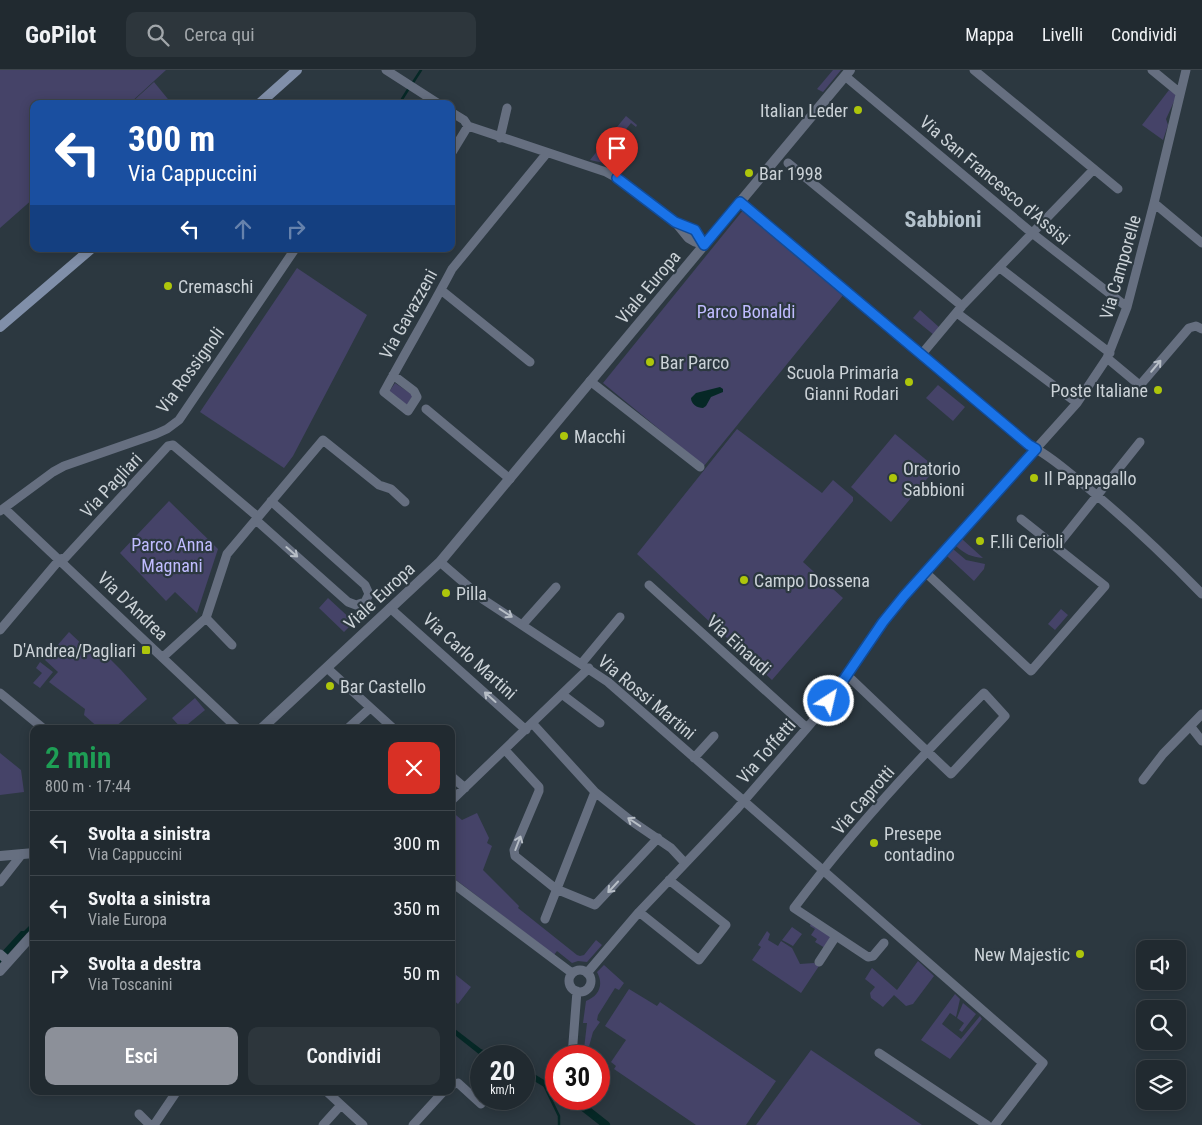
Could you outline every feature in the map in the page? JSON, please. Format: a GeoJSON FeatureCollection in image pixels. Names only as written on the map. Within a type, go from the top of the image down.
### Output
{"type":"FeatureCollection","features":[{"type":"Feature","properties":{"kind":"main road"},"geometry":{"type":"LineString","coordinates":[[264,100],[296,70]]}},
{"type":"Feature","properties":{"kind":"main road"},"geometry":{"type":"LineString","coordinates":[[0,327],[88,252]]}},
{"type":"Feature","properties":{"kind":"street"},"geometry":{"type":"LineString","coordinates":[[386,70],[433,100]]}},
{"type":"Feature","properties":{"kind":"street"},"geometry":{"type":"LineString","coordinates":[[974,70],[1118,188]]}},
{"type":"Feature","properties":{"kind":"street"},"geometry":{"type":"LineString","coordinates":[[1152,70],[1180,93]]}},
{"type":"Feature","properties":{"kind":"street","name":"Via Camporelle"},"geometry":{"type":"LineString","coordinates":[[1036,449],[1077,403],[1109,356],[1127,307],[1186,70]]}},
{"type":"Feature","properties":{"kind":"street","name":"Viale Europa"},"geometry":{"type":"LineString","coordinates":[[265,725],[440,562],[847,73]]}},
{"type":"Feature","properties":{"kind":"street","name":"Via San Francesco d'Assisi"},"geometry":{"type":"LineString","coordinates":[[847,73],[1032,234],[1127,307]]}},
{"type":"Feature","properties":{"kind":"street"},"geometry":{"type":"LineString","coordinates":[[271,100],[276,89]]}},
{"type":"Feature","properties":{"kind":"street"},"geometry":{"type":"LineString","coordinates":[[500,138],[507,108]]}},
{"type":"Feature","properties":{"kind":"street"},"geometry":{"type":"LineString","coordinates":[[455,114],[464,120],[468,126],[599,170],[617,178],[675,222],[688,238],[704,245]]}},
{"type":"Feature","properties":{"kind":"street"},"geometry":{"type":"LineString","coordinates":[[455,147],[468,126]]}},
{"type":"Feature","properties":{"kind":"street","name":"Via Gavazzeni"},"geometry":{"type":"LineString","coordinates":[[393,374],[452,269],[547,153]]}},
{"type":"Feature","properties":{"kind":"street"},"geometry":{"type":"LineString","coordinates":[[788,162],[959,310],[1077,403]]}},
{"type":"Feature","properties":{"kind":"street"},"geometry":{"type":"LineString","coordinates":[[921,355],[959,310],[1094,169]]}},
{"type":"Feature","properties":{"kind":"street"},"geometry":{"type":"LineString","coordinates":[[740,202],[1029,445],[1059,464],[1096,495],[1161,552],[1202,594]]}},
{"type":"Feature","properties":{"kind":"street"},"geometry":{"type":"LineString","coordinates":[[1154,203],[1202,243]]}},
{"type":"Feature","properties":{"kind":"street","name":"Via Rossignoli"},"geometry":{"type":"LineString","coordinates":[[2,510],[64,466],[156,434],[179,420],[292,252]]}},
{"type":"Feature","properties":{"kind":"street"},"geometry":{"type":"LineString","coordinates":[[1000,268],[1109,356],[1137,383],[1141,384],[1189,328],[1196,326],[1202,328]]}},
{"type":"Feature","properties":{"kind":"street"},"geometry":{"type":"LineString","coordinates":[[441,290],[530,362]]}},
{"type":"Feature","properties":{"kind":"street"},"geometry":{"type":"LineString","coordinates":[[590,381],[700,467]]}},
{"type":"Feature","properties":{"kind":"street"},"geometry":{"type":"LineString","coordinates":[[426,409],[510,479]]}},
{"type":"Feature","properties":{"kind":"street"},"geometry":{"type":"LineString","coordinates":[[163,657],[206,618],[226,554],[322,440],[380,485],[391,489],[405,502]]}},
{"type":"Feature","properties":{"kind":"street"},"geometry":{"type":"LineString","coordinates":[[1056,547],[1140,442]]}},
{"type":"Feature","properties":{"kind":"street","name":"Via Pagliari"},"geometry":{"type":"LineString","coordinates":[[0,630],[60,559],[65,558],[168,446],[173,445],[257,518]]}},
{"type":"Feature","properties":{"kind":"street","name":"Via Toffetti"},"geometry":{"type":"LineString","coordinates":[[577,991],[584,990],[589,986],[590,979],[587,972],[639,912],[744,801],[807,728],[823,709],[890,614],[925,572],[1036,449]]}},
{"type":"Feature","properties":{"kind":"street"},"geometry":{"type":"LineString","coordinates":[[257,518],[348,602],[356,605],[365,602],[369,594],[365,585],[271,501]]}},
{"type":"Feature","properties":{"kind":"street","name":"Via D'Andrea"},"geometry":{"type":"LineString","coordinates":[[2,510],[60,559],[234,725]]}},
{"type":"Feature","properties":{"kind":"street"},"geometry":{"type":"LineString","coordinates":[[925,572],[1031,671],[1105,586],[1021,519]]}},
{"type":"Feature","properties":{"kind":"street","name":"Via Rossi Martini"},"geometry":{"type":"LineString","coordinates":[[440,562],[484,600],[608,682],[1043,1063],[994,1125]]}},
{"type":"Feature","properties":{"kind":"street","name":"Via Einaudi"},"geometry":{"type":"LineString","coordinates":[[649,585],[807,728]]}},
{"type":"Feature","properties":{"kind":"street"},"geometry":{"type":"LineString","coordinates":[[523,624],[556,587]]}},
{"type":"Feature","properties":{"kind":"street","name":"Via Carlo Martini"},"geometry":{"type":"LineString","coordinates":[[390,608],[530,727],[595,792],[630,820],[671,848],[685,864]]}},
{"type":"Feature","properties":{"kind":"street"},"geometry":{"type":"LineString","coordinates":[[455,797],[562,695],[620,617]]}},
{"type":"Feature","properties":{"kind":"street"},"geometry":{"type":"LineString","coordinates":[[206,618],[232,645]]}},
{"type":"Feature","properties":{"kind":"street"},"geometry":{"type":"LineString","coordinates":[[327,668],[389,725]]}},
{"type":"Feature","properties":{"kind":"street"},"geometry":{"type":"LineString","coordinates":[[847,676],[928,750]]}},
{"type":"Feature","properties":{"kind":"street"},"geometry":{"type":"LineString","coordinates":[[0,693],[39,725]]}},
{"type":"Feature","properties":{"kind":"street","name":"Via Caprotti"},"geometry":{"type":"LineString","coordinates":[[822,871],[928,750],[984,693],[1005,716],[951,774],[928,750]]}},
{"type":"Feature","properties":{"kind":"street"},"geometry":{"type":"LineString","coordinates":[[562,695],[600,723]]}},
{"type":"Feature","properties":{"kind":"street"},"geometry":{"type":"LineString","coordinates":[[351,725],[370,708]]}},
{"type":"Feature","properties":{"kind":"street"},"geometry":{"type":"LineString","coordinates":[[1143,780],[1163,754],[1202,714]]}},
{"type":"Feature","properties":{"kind":"street"},"geometry":{"type":"LineString","coordinates":[[1191,727],[1202,741]]}},
{"type":"Feature","properties":{"kind":"street"},"geometry":{"type":"LineString","coordinates":[[694,758],[714,736]]}},
{"type":"Feature","properties":{"kind":"street"},"geometry":{"type":"LineString","coordinates":[[505,750],[539,787],[514,850],[516,856],[556,889],[596,905],[658,838]]}},
{"type":"Feature","properties":{"kind":"street"},"geometry":{"type":"LineString","coordinates":[[455,779],[465,788]]}},
{"type":"Feature","properties":{"kind":"street"},"geometry":{"type":"LineString","coordinates":[[545,920],[595,792]]}},
{"type":"Feature","properties":{"kind":"street"},"geometry":{"type":"LineString","coordinates":[[0,856],[30,853]]}},
{"type":"Feature","properties":{"kind":"street"},"geometry":{"type":"LineString","coordinates":[[0,882],[22,854]]}},
{"type":"Feature","properties":{"kind":"street"},"geometry":{"type":"LineString","coordinates":[[822,871],[794,908],[868,958],[873,956],[884,943]]}},
{"type":"Feature","properties":{"kind":"street"},"geometry":{"type":"LineString","coordinates":[[639,912],[699,960],[726,925],[669,880]]}},
{"type":"Feature","properties":{"kind":"street"},"geometry":{"type":"LineString","coordinates":[[455,885],[572,973]]}},
{"type":"Feature","properties":{"kind":"street"},"geometry":{"type":"LineString","coordinates":[[819,962],[836,936]]}},
{"type":"Feature","properties":{"kind":"street"},"geometry":{"type":"LineString","coordinates":[[0,971],[30,937]]}},
{"type":"Feature","properties":{"kind":"street"},"geometry":{"type":"LineString","coordinates":[[0,954],[8,961]]}},
{"type":"Feature","properties":{"kind":"street"},"geometry":{"type":"LineString","coordinates":[[573,1045],[577,991],[571,988],[569,982],[572,973],[578,970],[587,972]]}},
{"type":"Feature","properties":{"kind":"street"},"geometry":{"type":"LineString","coordinates":[[879,1053],[988,1125]]}},
{"type":"Feature","properties":{"kind":"street"},"geometry":{"type":"LineString","coordinates":[[455,1084],[458,1084],[470,1094]]}},
{"type":"Feature","properties":{"kind":"street"},"geometry":{"type":"LineString","coordinates":[[154,1125],[174,1095]]}},
{"type":"Feature","properties":{"kind":"street"},"geometry":{"type":"LineString","coordinates":[[330,1095],[363,1125]]}},
{"type":"Feature","properties":{"kind":"street"},"geometry":{"type":"LineString","coordinates":[[413,1125],[440,1095]]}},
{"type":"Feature","properties":{"kind":"street"},"geometry":{"type":"LineString","coordinates":[[323,1125],[341,1105]]}},
{"type":"Feature","properties":{"kind":"street"},"geometry":{"type":"LineString","coordinates":[[139,1114],[150,1125]]}},
{"type":"Feature","properties":{"kind":"green space"},"geometry":{"type":"Polygon","coordinates":[[[0,70],[166,70],[133,100],[30,100],[30,202],[0,228],[0,70]]]}},
{"type":"Feature","properties":{"kind":"green space"},"geometry":{"type":"Polygon","coordinates":[[[833,70],[841,70],[823,92],[817,89],[833,70]]]}},
{"type":"Feature","properties":{"kind":"green space"},"geometry":{"type":"Polygon","coordinates":[[[154,82],[169,100],[134,100],[154,82]]]}},
{"type":"Feature","properties":{"kind":"green space"},"geometry":{"type":"Polygon","coordinates":[[[1169,90],[1177,95],[1166,119],[1168,125],[1163,140],[1142,125],[1169,90]]]}},
{"type":"Feature","properties":{"kind":"green space"},"geometry":{"type":"Polygon","coordinates":[[[626,116],[637,125],[636,127],[631,123],[619,138],[623,142],[608,161],[604,163],[590,160],[626,116]]]}},
{"type":"Feature","properties":{"kind":"green space","name":"Parco Bonaldi"},"geometry":{"type":"Polygon","coordinates":[[[744,209],[844,294],[704,466],[603,383],[744,209]]]}},
{"type":"Feature","properties":{"kind":"green space"},"geometry":{"type":"Polygon","coordinates":[[[297,268],[367,315],[293,456],[284,468],[200,412],[297,268]]]}},
{"type":"Feature","properties":{"kind":"green space"},"geometry":{"type":"Polygon","coordinates":[[[920,310],[940,328],[934,335],[913,318],[920,310]]]}},
{"type":"Feature","properties":{"kind":"green space"},"geometry":{"type":"Polygon","coordinates":[[[395,383],[413,395],[407,405],[389,392],[395,383]]]}},
{"type":"Feature","properties":{"kind":"green space","name":"Oratorio Sabbioni"},"geometry":{"type":"Polygon","coordinates":[[[938,385],[965,407],[953,421],[926,398],[938,385]]]}},
{"type":"Feature","properties":{"kind":"green space","name":"Campo Dossena"},"geometry":{"type":"Polygon","coordinates":[[[737,429],[822,493],[833,480],[853,497],[853,501],[803,562],[843,598],[772,680],[637,554],[737,429]]]}},
{"type":"Feature","properties":{"kind":"green space","name":"Oratorio Sabbioni"},"geometry":{"type":"Polygon","coordinates":[[[895,434],[936,468],[891,522],[851,487],[895,434]]]}},
{"type":"Feature","properties":{"kind":"green space","name":"Parco Anna Magnani"},"geometry":{"type":"Polygon","coordinates":[[[169,501],[218,549],[197,613],[175,592],[166,601],[120,553],[169,501]]]}},
{"type":"Feature","properties":{"kind":"green space"},"geometry":{"type":"Polygon","coordinates":[[[962,539],[983,558],[968,555],[956,546],[962,539]]]}},
{"type":"Feature","properties":{"kind":"green space"},"geometry":{"type":"Polygon","coordinates":[[[953,549],[966,560],[985,564],[984,569],[974,581],[947,556],[953,549]]]}},
{"type":"Feature","properties":{"kind":"green space"},"geometry":{"type":"Polygon","coordinates":[[[328,598],[354,622],[344,632],[319,608],[328,598]]]}},
{"type":"Feature","properties":{"kind":"green space"},"geometry":{"type":"Polygon","coordinates":[[[1061,609],[1068,615],[1055,630],[1048,624],[1061,609]]]}},
{"type":"Feature","properties":{"kind":"green space"},"geometry":{"type":"Polygon","coordinates":[[[69,632],[87,649],[97,646],[147,699],[118,725],[95,725],[84,715],[85,709],[49,682],[58,672],[45,660],[50,654],[46,651],[52,643],[56,647],[69,632]]]}},
{"type":"Feature","properties":{"kind":"green space"},"geometry":{"type":"Polygon","coordinates":[[[40,662],[53,672],[40,688],[33,683],[42,673],[36,668],[40,662]]]}},
{"type":"Feature","properties":{"kind":"green space"},"geometry":{"type":"Polygon","coordinates":[[[195,698],[205,710],[187,725],[178,725],[172,718],[195,698]]]}},
{"type":"Feature","properties":{"kind":"green space"},"geometry":{"type":"Polygon","coordinates":[[[0,753],[21,770],[24,792],[0,795],[0,753]]]}},
{"type":"Feature","properties":{"kind":"green space"},"geometry":{"type":"Polygon","coordinates":[[[477,813],[489,838],[487,843],[492,846],[483,870],[519,906],[518,908],[577,955],[584,955],[596,940],[602,945],[587,962],[578,961],[572,963],[557,951],[554,955],[455,879],[455,814],[462,820],[477,813]]]}},
{"type":"Feature","properties":{"kind":"green space"},"geometry":{"type":"Polygon","coordinates":[[[811,923],[831,936],[825,948],[815,942],[817,939],[811,935],[815,929],[810,926],[811,923]]]}},
{"type":"Feature","properties":{"kind":"green space"},"geometry":{"type":"Polygon","coordinates":[[[792,927],[802,934],[793,946],[782,940],[792,927]]]}},
{"type":"Feature","properties":{"kind":"green space"},"geometry":{"type":"Polygon","coordinates":[[[767,931],[770,934],[768,940],[778,946],[781,941],[792,948],[800,964],[814,963],[819,966],[801,993],[752,960],[761,947],[758,945],[767,931]]]}},
{"type":"Feature","properties":{"kind":"green space"},"geometry":{"type":"Polygon","coordinates":[[[918,961],[934,976],[913,1004],[906,1006],[894,995],[883,1007],[871,998],[870,993],[875,987],[865,979],[872,968],[897,990],[918,961]]]}},
{"type":"Feature","properties":{"kind":"green space"},"geometry":{"type":"Polygon","coordinates":[[[604,965],[624,983],[619,990],[615,988],[598,1015],[597,1020],[600,1022],[593,1032],[589,1045],[584,1045],[587,1023],[583,1023],[586,1001],[599,990],[600,981],[597,972],[604,965]]]}},
{"type":"Feature","properties":{"kind":"green space"},"geometry":{"type":"Polygon","coordinates":[[[455,974],[471,987],[458,1004],[455,1001],[455,974]]]}},
{"type":"Feature","properties":{"kind":"green space"},"geometry":{"type":"Polygon","coordinates":[[[629,989],[657,1006],[660,1002],[776,1081],[746,1125],[696,1125],[614,1069],[616,1066],[611,1062],[626,1040],[605,1026],[629,989]]]}},
{"type":"Feature","properties":{"kind":"green space"},"geometry":{"type":"Polygon","coordinates":[[[955,994],[960,999],[956,1017],[950,1013],[942,1024],[961,1039],[980,1016],[982,1019],[950,1059],[921,1040],[955,994]]]}},
{"type":"Feature","properties":{"kind":"green space"},"geometry":{"type":"Polygon","coordinates":[[[963,1003],[976,1014],[962,1032],[959,1030],[964,1023],[957,1018],[963,1003]]]}},
{"type":"Feature","properties":{"kind":"green space"},"geometry":{"type":"Polygon","coordinates":[[[811,1050],[922,1125],[756,1125],[811,1050]]]}},
{"type":"Feature","properties":{"kind":"shaded area"},"geometry":{"type":"Polygon","coordinates":[[[720,387],[723,389],[723,392],[711,397],[703,408],[693,404],[691,398],[696,393],[720,387]]]}},
{"type":"Feature","properties":{"kind":"shaded area"},"geometry":{"type":"Polygon","coordinates":[[[30,925],[30,932],[0,963],[0,954],[21,931],[24,931],[30,925]]]}},
{"type":"Feature","properties":{"kind":"shaded area"},"geometry":{"type":"Polygon","coordinates":[[[455,1029],[476,1045],[470,1045],[470,1047],[455,1035],[455,1029]]]}},
{"type":"Feature","properties":{"kind":"shaded area"},"geometry":{"type":"Polygon","coordinates":[[[535,1075],[545,1080],[545,1087],[535,1082],[535,1075]]]}},
{"type":"Feature","properties":{"kind":"waterway"},"geometry":{"type":"LineString","coordinates":[[412,84],[421,70]]}},
{"type":"Feature","properties":{"kind":"waterway"},"geometry":{"type":"LineString","coordinates":[[402,100],[409,88]]}},
{"type":"Feature","properties":{"kind":"waterway"},"geometry":{"type":"LineString","coordinates":[[544,1085],[559,1116],[559,1125]]}},
{"type":"Feature","properties":{"kind":"waterway"},"geometry":{"type":"LineString","coordinates":[[587,1110],[606,1125]]}},
{"type":"Feature","properties":{"kind":"place","name":"Italian Leder"},"geometry":{"type":"Point","coordinates":[858,110]}},
{"type":"Feature","properties":{"kind":"place","name":"Bar 1998"},"geometry":{"type":"Point","coordinates":[749,173]}},
{"type":"Feature","properties":{"kind":"place","name":"Cremaschi"},"geometry":{"type":"Point","coordinates":[168,286]}},
{"type":"Feature","properties":{"kind":"place","name":"Bar Parco"},"geometry":{"type":"Point","coordinates":[650,362]}},
{"type":"Feature","properties":{"kind":"place","name":"Scuola Primaria Gianni Rodari"},"geometry":{"type":"Point","coordinates":[909,382]}},
{"type":"Feature","properties":{"kind":"place","name":"Poste Italiane"},"geometry":{"type":"Point","coordinates":[1158,390]}},
{"type":"Feature","properties":{"kind":"place","name":"Macchi"},"geometry":{"type":"Point","coordinates":[564,436]}},
{"type":"Feature","properties":{"kind":"place","name":"Oratorio Sabbioni"},"geometry":{"type":"Point","coordinates":[893,478]}},
{"type":"Feature","properties":{"kind":"place","name":"Il Pappagallo"},"geometry":{"type":"Point","coordinates":[1034,478]}},
{"type":"Feature","properties":{"kind":"place","name":"F.lli Cerioli"},"geometry":{"type":"Point","coordinates":[980,541]}},
{"type":"Feature","properties":{"kind":"place","name":"Campo Dossena"},"geometry":{"type":"Point","coordinates":[744,580]}},
{"type":"Feature","properties":{"kind":"place","name":"Pilla"},"geometry":{"type":"Point","coordinates":[446,593]}},
{"type":"Feature","properties":{"kind":"place","name":"D'Andrea/Pagliari"},"geometry":{"type":"Point","coordinates":[146,650]}},
{"type":"Feature","properties":{"kind":"place","name":"Bar Castello"},"geometry":{"type":"Point","coordinates":[330,686]}},
{"type":"Feature","properties":{"kind":"place","name":"Presepe contadino"},"geometry":{"type":"Point","coordinates":[874,843]}},
{"type":"Feature","properties":{"kind":"place","name":"New Majestic"},"geometry":{"type":"Point","coordinates":[1080,954]}},
{"type":"Feature","properties":{"kind":"district","name":"Sabbioni"},"geometry":{"type":"Point","coordinates":[943,219]}},
{"type":"Feature","properties":{"kind":"route"},"geometry":{"type":"LineString","coordinates":[[617,178],[675,222],[695,230],[704,245],[740,202],[1036,449],[904,596],[883,622],[829,701]]}}]}
